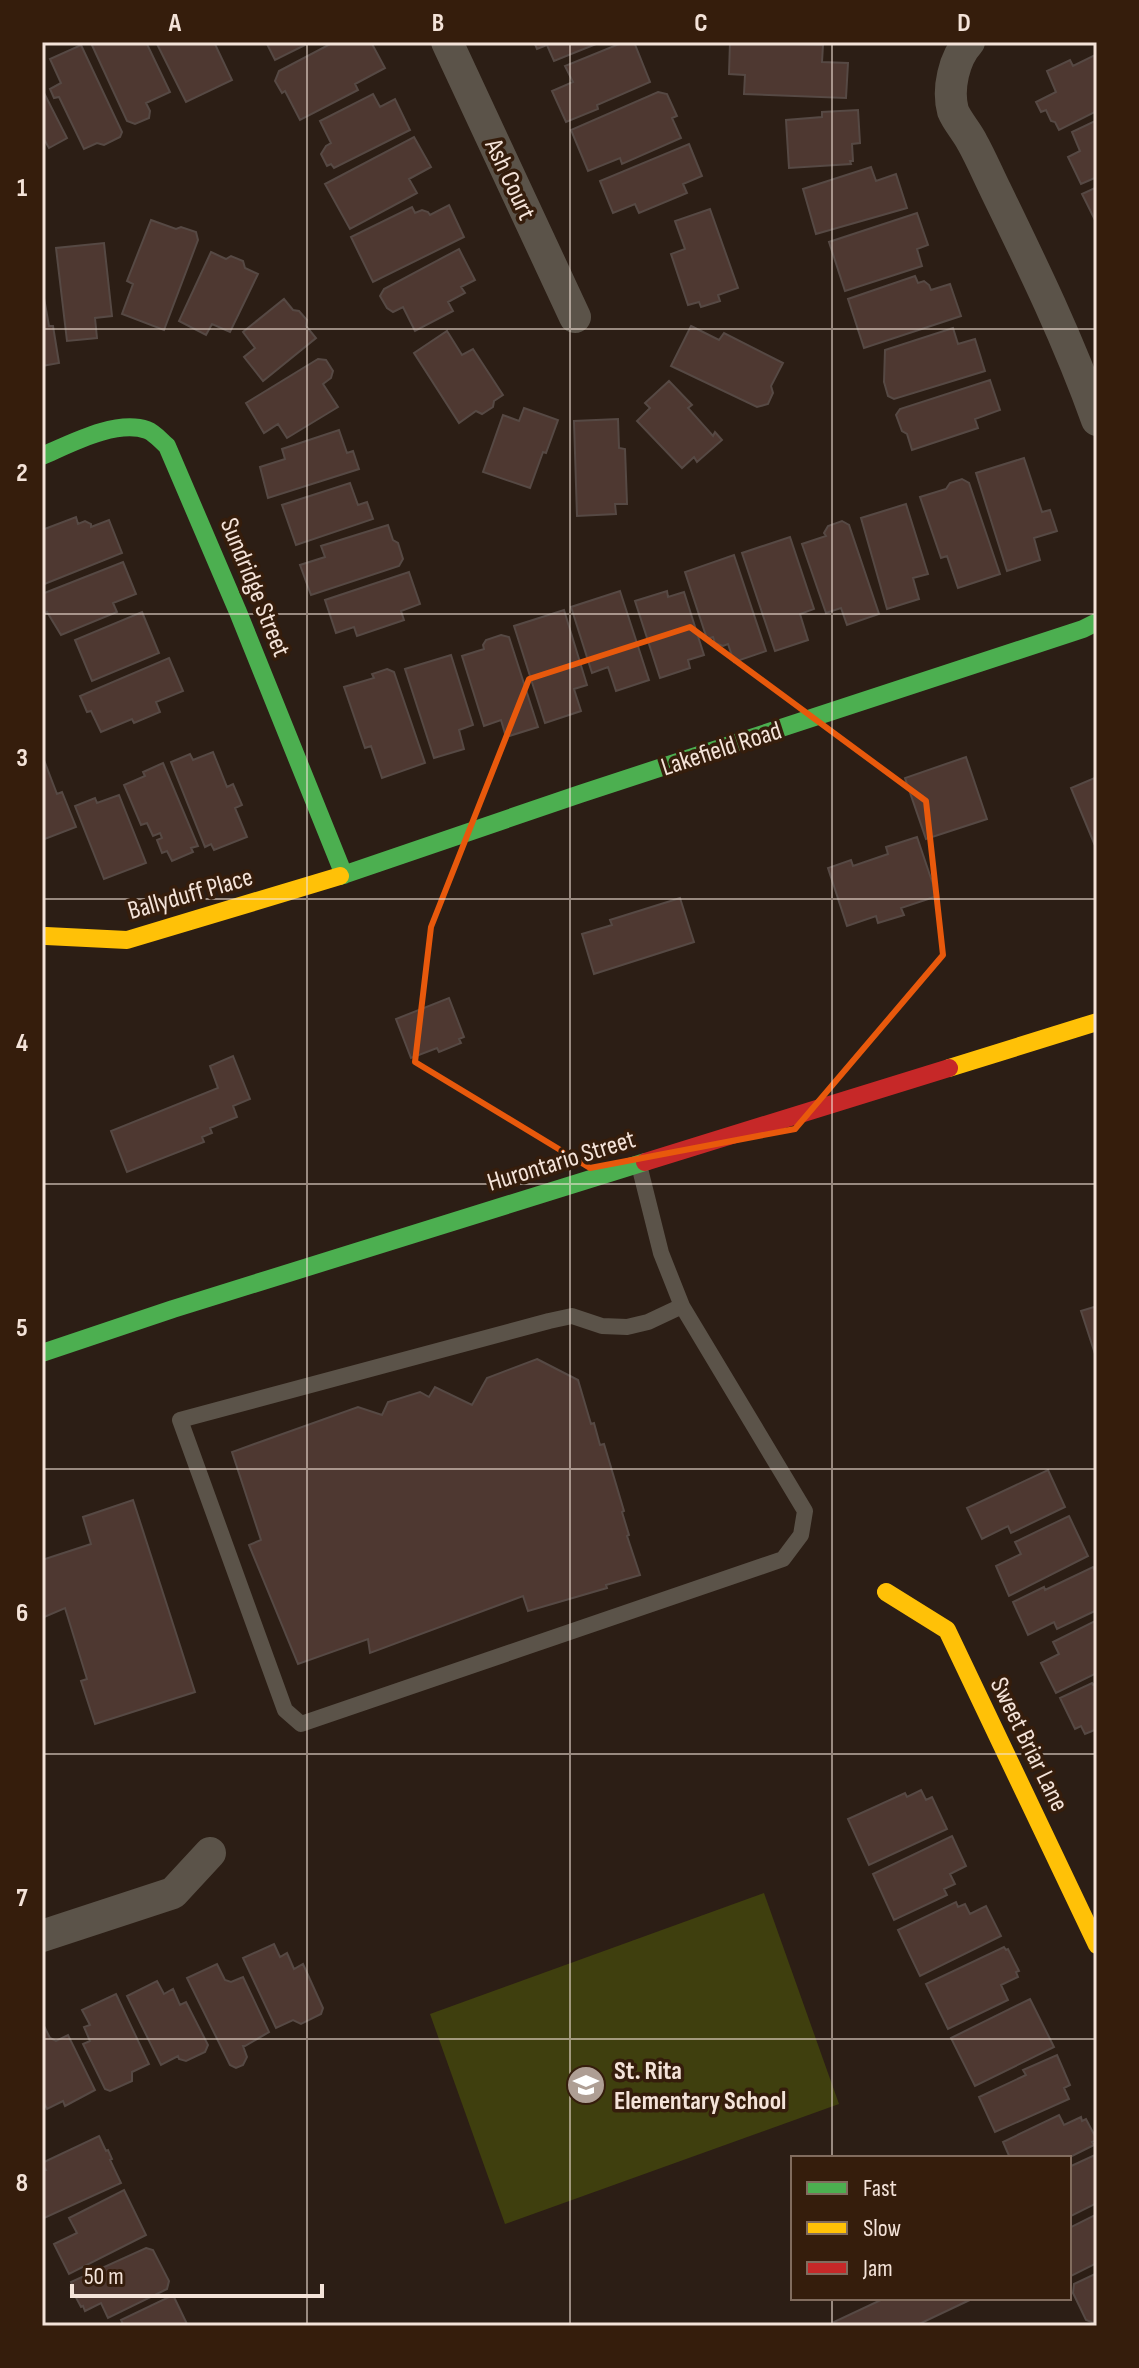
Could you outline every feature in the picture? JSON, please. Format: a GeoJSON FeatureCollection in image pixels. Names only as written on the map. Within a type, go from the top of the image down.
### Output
{"type":"FeatureCollection","features":[{"type":"Feature","properties":{"kind":"street","name":"Ash Court"},"geometry":{"type":"LineString","coordinates":[[447,42],[575,317]]}},
{"type":"Feature","properties":{"kind":"street"},"geometry":{"type":"LineString","coordinates":[[969,42],[961,50],[955,67],[952,87],[954,111],[974,145],[1052,306],[1097,420]]}},
{"type":"Feature","properties":{"kind":"street","name":"Sundridge Street"},"geometry":{"type":"LineString","coordinates":[[42,456],[107,431],[126,428],[149,431],[167,446],[227,584],[344,875]]}},
{"type":"Feature","properties":{"kind":"street","name":"Lakefield Road"},"geometry":{"type":"LineString","coordinates":[[344,875],[1097,622]]}},
{"type":"Feature","properties":{"kind":"street","name":"Ballyduff Place"},"geometry":{"type":"LineString","coordinates":[[46,936],[127,940],[344,875]]}},
{"type":"Feature","properties":{"kind":"street","name":"Hurontario Street"},"geometry":{"type":"LineString","coordinates":[[42,1353],[188,1304],[1097,1022]]}},
{"type":"Feature","properties":{"kind":"street","name":"Sweet Briar Lane"},"geometry":{"type":"LineString","coordinates":[[886,1592],[947,1630],[1097,1945]]}},
{"type":"Feature","properties":{"kind":"street"},"geometry":{"type":"LineString","coordinates":[[42,1936],[173,1893],[210,1853]]}},
{"type":"Feature","properties":{"kind":"lane"},"geometry":{"type":"LineString","coordinates":[[639,1163],[661,1253],[682,1306],[805,1511],[801,1535],[783,1559],[301,1724],[285,1710],[180,1420],[549,1321],[572,1316],[602,1326],[627,1327],[648,1322],[682,1306]]}},
{"type":"Feature","properties":{"kind":"highlighted area"},"geometry":{"type":"Polygon","coordinates":[[[690,627],[926,801],[943,955],[795,1129],[590,1168],[415,1062],[431,927],[529,679],[690,627]]]}},
{"type":"Feature","properties":{"kind":"shaded area"},"geometry":{"type":"Polygon","coordinates":[[[764,1893],[839,2104],[505,2224],[430,2014],[764,1893]]]}},
{"type":"Feature","properties":{"kind":"building"},"geometry":{"type":"Polygon","coordinates":[[[146,42],[170,92],[146,103],[149,118],[135,124],[127,121],[91,43],[146,42]]]}},
{"type":"Feature","properties":{"kind":"building"},"geometry":{"type":"Polygon","coordinates":[[[156,42],[214,42],[232,80],[186,102],[156,42]]]}},
{"type":"Feature","properties":{"kind":"building"},"geometry":{"type":"Polygon","coordinates":[[[266,42],[311,42],[275,60],[266,42]]]}},
{"type":"Feature","properties":{"kind":"building"},"geometry":{"type":"Polygon","coordinates":[[[334,42],[371,42],[385,68],[355,84],[358,90],[300,120],[285,91],[282,93],[275,81],[279,71],[334,42]]]}},
{"type":"Feature","properties":{"kind":"building"},"geometry":{"type":"Polygon","coordinates":[[[534,42],[601,42],[554,61],[547,45],[537,49],[534,42]]]}},
{"type":"Feature","properties":{"kind":"building"},"geometry":{"type":"Polygon","coordinates":[[[624,42],[634,42],[650,82],[566,122],[552,91],[573,82],[565,66],[624,42]]]}},
{"type":"Feature","properties":{"kind":"building"},"geometry":{"type":"Polygon","coordinates":[[[730,42],[823,45],[822,62],[848,63],[846,98],[744,94],[745,75],[729,74],[730,42]]]}},
{"type":"Feature","properties":{"kind":"building"},"geometry":{"type":"Polygon","coordinates":[[[81,45],[122,132],[120,137],[104,145],[97,143],[84,149],[59,97],[54,98],[50,89],[61,83],[50,59],[81,45]]]}},
{"type":"Feature","properties":{"kind":"building"},"geometry":{"type":"Polygon","coordinates":[[[1097,54],[1097,111],[1059,130],[1046,110],[1041,112],[1036,102],[1056,92],[1047,71],[1070,60],[1073,66],[1097,54]]]}},
{"type":"Feature","properties":{"kind":"building"},"geometry":{"type":"Polygon","coordinates":[[[42,89],[67,138],[49,148],[45,141],[42,142],[42,89]]]}},
{"type":"Feature","properties":{"kind":"building"},"geometry":{"type":"Polygon","coordinates":[[[658,92],[667,94],[677,116],[672,118],[681,138],[622,164],[620,158],[588,171],[571,130],[658,92]]]}},
{"type":"Feature","properties":{"kind":"building"},"geometry":{"type":"Polygon","coordinates":[[[373,94],[380,107],[395,99],[410,130],[334,168],[331,164],[327,166],[321,154],[331,143],[320,121],[373,94]]]}},
{"type":"Feature","properties":{"kind":"building"},"geometry":{"type":"Polygon","coordinates":[[[858,110],[860,143],[852,144],[851,164],[789,168],[786,120],[822,117],[822,112],[858,110]]]}},
{"type":"Feature","properties":{"kind":"building"},"geometry":{"type":"Polygon","coordinates":[[[1097,120],[1097,177],[1081,184],[1068,157],[1080,151],[1072,132],[1097,120]]]}},
{"type":"Feature","properties":{"kind":"building"},"geometry":{"type":"Polygon","coordinates":[[[414,137],[431,167],[409,179],[417,193],[350,229],[325,184],[414,137]]]}},
{"type":"Feature","properties":{"kind":"building"},"geometry":{"type":"Polygon","coordinates":[[[689,144],[702,176],[683,184],[687,193],[639,213],[635,204],[613,213],[600,181],[689,144]]]}},
{"type":"Feature","properties":{"kind":"building"},"geometry":{"type":"Polygon","coordinates":[[[871,167],[876,181],[896,174],[907,208],[816,234],[803,189],[871,167]]]}},
{"type":"Feature","properties":{"kind":"building"},"geometry":{"type":"Polygon","coordinates":[[[1097,187],[1097,224],[1082,194],[1097,187]]]}},
{"type":"Feature","properties":{"kind":"building"},"geometry":{"type":"Polygon","coordinates":[[[449,205],[464,237],[373,282],[351,237],[412,207],[415,213],[422,210],[430,215],[449,205]]]}},
{"type":"Feature","properties":{"kind":"building"},"geometry":{"type":"Polygon","coordinates":[[[710,209],[738,288],[718,295],[720,301],[701,307],[699,302],[688,305],[671,254],[685,249],[675,221],[710,209]]]}},
{"type":"Feature","properties":{"kind":"building"},"geometry":{"type":"Polygon","coordinates":[[[917,213],[928,245],[917,249],[922,266],[845,291],[829,242],[917,213]]]}},
{"type":"Feature","properties":{"kind":"building"},"geometry":{"type":"Polygon","coordinates":[[[151,220],[196,232],[198,240],[164,330],[122,314],[133,284],[127,281],[151,220]]]}},
{"type":"Feature","properties":{"kind":"building"},"geometry":{"type":"Polygon","coordinates":[[[104,243],[112,316],[95,318],[97,338],[67,341],[56,248],[104,243]]]}},
{"type":"Feature","properties":{"kind":"building"},"geometry":{"type":"Polygon","coordinates":[[[459,249],[475,280],[461,287],[465,293],[448,302],[453,311],[415,331],[403,307],[393,312],[387,308],[380,296],[384,289],[459,249]]]}},
{"type":"Feature","properties":{"kind":"building"},"geometry":{"type":"Polygon","coordinates":[[[211,252],[226,259],[231,256],[243,261],[245,268],[258,274],[230,332],[212,324],[206,335],[179,321],[211,252]]]}},
{"type":"Feature","properties":{"kind":"building"},"geometry":{"type":"Polygon","coordinates":[[[915,276],[918,283],[924,281],[931,290],[950,284],[961,316],[864,348],[848,299],[915,276]]]}},
{"type":"Feature","properties":{"kind":"building"},"geometry":{"type":"Polygon","coordinates":[[[42,287],[59,363],[42,366],[42,287]]]}},
{"type":"Feature","properties":{"kind":"building"},"geometry":{"type":"Polygon","coordinates":[[[284,299],[307,320],[306,326],[316,338],[263,381],[244,357],[255,348],[243,332],[284,299]]]}},
{"type":"Feature","properties":{"kind":"building"},"geometry":{"type":"Polygon","coordinates":[[[691,326],[719,340],[724,333],[783,363],[771,386],[773,393],[768,404],[757,407],[671,366],[691,326]]]}},
{"type":"Feature","properties":{"kind":"building"},"geometry":{"type":"Polygon","coordinates":[[[953,328],[958,344],[975,339],[985,371],[894,399],[888,396],[884,382],[885,350],[953,328]]]}},
{"type":"Feature","properties":{"kind":"building"},"geometry":{"type":"Polygon","coordinates":[[[447,331],[462,355],[473,349],[503,395],[482,414],[476,411],[459,423],[414,353],[447,331]]]}},
{"type":"Feature","properties":{"kind":"building"},"geometry":{"type":"Polygon","coordinates":[[[318,359],[326,360],[333,371],[331,378],[323,384],[338,407],[287,438],[278,424],[264,433],[246,403],[318,359]]]}},
{"type":"Feature","properties":{"kind":"building"},"geometry":{"type":"Polygon","coordinates":[[[990,380],[1000,410],[975,419],[978,428],[912,450],[896,415],[900,409],[990,380]]]}},
{"type":"Feature","properties":{"kind":"building"},"geometry":{"type":"Polygon","coordinates":[[[669,381],[692,405],[688,408],[713,436],[715,432],[722,440],[697,462],[694,457],[682,468],[637,421],[650,408],[645,403],[669,381]]]}},
{"type":"Feature","properties":{"kind":"building"},"geometry":{"type":"Polygon","coordinates":[[[524,408],[558,420],[530,488],[483,472],[503,415],[519,421],[524,408]]]}},
{"type":"Feature","properties":{"kind":"building"},"geometry":{"type":"Polygon","coordinates":[[[618,419],[619,448],[625,449],[627,504],[615,504],[616,514],[577,516],[574,421],[618,419]]]}},
{"type":"Feature","properties":{"kind":"building"},"geometry":{"type":"Polygon","coordinates":[[[339,430],[347,453],[353,451],[359,469],[268,498],[260,467],[285,459],[282,449],[339,430]]]}},
{"type":"Feature","properties":{"kind":"building"},"geometry":{"type":"Polygon","coordinates":[[[1024,458],[1042,512],[1050,510],[1057,531],[1034,538],[1040,560],[1007,571],[976,473],[1024,458]]]}},
{"type":"Feature","properties":{"kind":"building"},"geometry":{"type":"Polygon","coordinates":[[[962,479],[969,483],[1000,574],[958,588],[947,556],[941,558],[920,497],[946,489],[950,483],[962,479]]]}},
{"type":"Feature","properties":{"kind":"building"},"geometry":{"type":"Polygon","coordinates":[[[350,483],[358,505],[367,502],[373,519],[296,545],[282,505],[350,483]]]}},
{"type":"Feature","properties":{"kind":"building"},"geometry":{"type":"Polygon","coordinates":[[[906,504],[928,574],[913,578],[919,599],[887,609],[861,518],[906,504]]]}},
{"type":"Feature","properties":{"kind":"building"},"geometry":{"type":"Polygon","coordinates":[[[76,517],[78,524],[85,521],[91,527],[109,520],[122,553],[42,585],[42,530],[76,517]]]}},
{"type":"Feature","properties":{"kind":"building"},"geometry":{"type":"Polygon","coordinates":[[[842,521],[849,525],[879,614],[847,625],[841,608],[826,613],[802,544],[826,536],[824,533],[828,526],[842,521]]]}},
{"type":"Feature","properties":{"kind":"building"},"geometry":{"type":"Polygon","coordinates":[[[388,525],[403,559],[399,566],[311,595],[300,565],[325,557],[321,546],[388,525]]]}},
{"type":"Feature","properties":{"kind":"building"},"geometry":{"type":"Polygon","coordinates":[[[790,537],[814,609],[800,614],[808,640],[775,651],[742,553],[790,537]]]}},
{"type":"Feature","properties":{"kind":"building"},"geometry":{"type":"Polygon","coordinates":[[[734,555],[766,651],[734,662],[728,644],[715,643],[713,637],[707,639],[685,572],[734,555]]]}},
{"type":"Feature","properties":{"kind":"building"},"geometry":{"type":"Polygon","coordinates":[[[123,562],[136,594],[113,603],[117,612],[61,635],[47,612],[44,614],[42,594],[123,562]]]}},
{"type":"Feature","properties":{"kind":"building"},"geometry":{"type":"Polygon","coordinates":[[[409,572],[420,604],[401,611],[404,620],[357,636],[354,627],[336,633],[325,600],[409,572]]]}},
{"type":"Feature","properties":{"kind":"building"},"geometry":{"type":"Polygon","coordinates":[[[620,591],[649,680],[616,691],[608,667],[592,673],[571,607],[620,591]]]}},
{"type":"Feature","properties":{"kind":"building"},"geometry":{"type":"Polygon","coordinates":[[[667,591],[668,597],[684,592],[704,655],[688,660],[690,668],[660,678],[635,601],[667,591]]]}},
{"type":"Feature","properties":{"kind":"building"},"geometry":{"type":"Polygon","coordinates":[[[564,610],[587,685],[574,689],[581,711],[545,723],[514,626],[564,610]]]}},
{"type":"Feature","properties":{"kind":"building"},"geometry":{"type":"Polygon","coordinates":[[[142,612],[159,653],[92,681],[75,640],[142,612]]]}},
{"type":"Feature","properties":{"kind":"building"},"geometry":{"type":"Polygon","coordinates":[[[501,635],[509,637],[538,727],[506,737],[501,720],[484,726],[462,656],[484,649],[486,640],[501,635]]]}},
{"type":"Feature","properties":{"kind":"building"},"geometry":{"type":"Polygon","coordinates":[[[451,655],[473,725],[459,730],[464,749],[434,758],[405,669],[451,655]]]}},
{"type":"Feature","properties":{"kind":"building"},"geometry":{"type":"Polygon","coordinates":[[[169,658],[183,691],[156,702],[160,712],[101,732],[80,696],[169,658]]]}},
{"type":"Feature","properties":{"kind":"building"},"geometry":{"type":"Polygon","coordinates":[[[387,669],[394,672],[425,763],[382,778],[371,746],[365,748],[344,687],[374,678],[372,674],[387,669]]]}},
{"type":"Feature","properties":{"kind":"building"},"geometry":{"type":"Polygon","coordinates":[[[213,752],[227,787],[233,784],[242,805],[235,808],[247,837],[214,850],[211,844],[205,847],[171,762],[190,754],[193,760],[213,752]]]}},
{"type":"Feature","properties":{"kind":"building"},"geometry":{"type":"Polygon","coordinates":[[[42,755],[57,794],[62,792],[76,827],[42,840],[42,755]]]}},
{"type":"Feature","properties":{"kind":"building"},"geometry":{"type":"Polygon","coordinates":[[[966,757],[987,819],[926,839],[905,778],[966,757]]]}},
{"type":"Feature","properties":{"kind":"building"},"geometry":{"type":"Polygon","coordinates":[[[163,763],[198,846],[191,848],[193,852],[172,861],[167,851],[162,853],[157,840],[162,838],[160,833],[153,836],[147,823],[141,825],[124,785],[145,776],[143,772],[163,763]]]}},
{"type":"Feature","properties":{"kind":"building"},"geometry":{"type":"Polygon","coordinates":[[[1097,777],[1097,848],[1096,848],[1071,788],[1097,777]]]}},
{"type":"Feature","properties":{"kind":"building"},"geometry":{"type":"Polygon","coordinates":[[[119,795],[146,863],[104,879],[75,806],[95,798],[97,803],[119,795]]]}},
{"type":"Feature","properties":{"kind":"building"},"geometry":{"type":"Polygon","coordinates":[[[917,837],[937,896],[901,908],[904,915],[878,923],[876,916],[847,926],[828,868],[851,860],[853,866],[888,854],[886,847],[917,837]]]}},
{"type":"Feature","properties":{"kind":"building"},"geometry":{"type":"Polygon","coordinates":[[[680,898],[694,942],[594,974],[582,934],[612,925],[610,920],[680,898]]]}},
{"type":"Feature","properties":{"kind":"building"},"geometry":{"type":"Polygon","coordinates":[[[449,998],[464,1037],[459,1039],[461,1043],[411,1058],[396,1019],[449,998]]]}},
{"type":"Feature","properties":{"kind":"building"},"geometry":{"type":"Polygon","coordinates":[[[233,1056],[250,1099],[233,1106],[237,1117],[210,1128],[212,1133],[202,1137],[204,1142],[127,1172],[111,1131],[218,1088],[210,1066],[233,1056]]]}},
{"type":"Feature","properties":{"kind":"building"},"geometry":{"type":"Polygon","coordinates":[[[1097,1306],[1097,1360],[1081,1311],[1097,1306]]]}},
{"type":"Feature","properties":{"kind":"building"},"geometry":{"type":"Polygon","coordinates":[[[537,1359],[578,1380],[591,1424],[594,1423],[600,1445],[604,1444],[640,1575],[528,1611],[523,1596],[370,1653],[368,1639],[298,1664],[249,1545],[261,1540],[232,1452],[358,1407],[382,1415],[388,1402],[420,1392],[429,1397],[435,1387],[472,1405],[487,1378],[537,1359]]]}},
{"type":"Feature","properties":{"kind":"building"},"geometry":{"type":"Polygon","coordinates":[[[1048,1470],[1065,1507],[1011,1533],[1008,1526],[982,1539],[967,1508],[1048,1470]]]}},
{"type":"Feature","properties":{"kind":"building"},"geometry":{"type":"Polygon","coordinates":[[[133,1500],[195,1692],[95,1724],[81,1681],[87,1679],[65,1608],[42,1618],[42,1560],[91,1544],[83,1517],[133,1500]]]}},
{"type":"Feature","properties":{"kind":"building"},"geometry":{"type":"Polygon","coordinates":[[[1069,1516],[1088,1556],[1009,1596],[996,1566],[1021,1554],[1015,1542],[1069,1516]]]}},
{"type":"Feature","properties":{"kind":"building"},"geometry":{"type":"Polygon","coordinates":[[[1093,1567],[1097,1576],[1097,1610],[1057,1629],[1054,1622],[1028,1635],[1013,1602],[1093,1567]]]}},
{"type":"Feature","properties":{"kind":"building"},"geometry":{"type":"Polygon","coordinates":[[[1097,1620],[1097,1673],[1056,1693],[1041,1663],[1059,1654],[1053,1642],[1097,1620]]]}},
{"type":"Feature","properties":{"kind":"building"},"geometry":{"type":"Polygon","coordinates":[[[1097,1683],[1097,1729],[1085,1734],[1081,1726],[1075,1729],[1060,1698],[1097,1683]]]}},
{"type":"Feature","properties":{"kind":"building"},"geometry":{"type":"Polygon","coordinates":[[[921,1790],[926,1800],[932,1797],[947,1829],[869,1865],[848,1819],[905,1793],[907,1797],[921,1790]]]}},
{"type":"Feature","properties":{"kind":"building"},"geometry":{"type":"Polygon","coordinates":[[[952,1836],[966,1866],[950,1874],[955,1884],[944,1889],[947,1895],[894,1920],[873,1874],[952,1836]]]}},
{"type":"Feature","properties":{"kind":"building"},"geometry":{"type":"Polygon","coordinates":[[[956,1902],[958,1907],[965,1904],[970,1914],[986,1906],[1001,1936],[920,1976],[898,1930],[956,1902]]]}},
{"type":"Feature","properties":{"kind":"building"},"geometry":{"type":"Polygon","coordinates":[[[274,1944],[280,1957],[287,1953],[294,1969],[303,1964],[323,2008],[321,2014],[301,2024],[293,2020],[276,2028],[243,1958],[274,1944]]]}},
{"type":"Feature","properties":{"kind":"building"},"geometry":{"type":"Polygon","coordinates":[[[1004,1947],[1019,1971],[1016,1972],[1018,1977],[1001,1985],[1008,2000],[948,2029],[926,1984],[1004,1947]]]}},
{"type":"Feature","properties":{"kind":"building"},"geometry":{"type":"Polygon","coordinates":[[[217,1964],[225,1980],[231,1982],[243,1977],[269,2032],[243,2046],[247,2057],[243,2065],[236,2068],[230,2065],[187,1978],[217,1964]]]}},
{"type":"Feature","properties":{"kind":"building"},"geometry":{"type":"Polygon","coordinates":[[[157,1981],[164,1994],[173,1989],[180,2005],[186,2002],[208,2045],[205,2052],[186,2061],[178,2056],[161,2065],[127,1996],[157,1981]]]}},
{"type":"Feature","properties":{"kind":"building"},"geometry":{"type":"Polygon","coordinates":[[[116,1994],[149,2064],[132,2072],[132,2081],[110,2091],[105,2089],[83,2044],[90,2041],[84,2027],[90,2025],[82,2010],[116,1994]]]}},
{"type":"Feature","properties":{"kind":"building"},"geometry":{"type":"Polygon","coordinates":[[[1030,1999],[1054,2047],[975,2086],[951,2038],[1030,1999]]]}},
{"type":"Feature","properties":{"kind":"building"},"geometry":{"type":"Polygon","coordinates":[[[42,2022],[50,2038],[56,2041],[68,2035],[95,2090],[65,2106],[63,2101],[47,2109],[42,2099],[42,2022]]]}},
{"type":"Feature","properties":{"kind":"building"},"geometry":{"type":"Polygon","coordinates":[[[1057,2055],[1070,2085],[1064,2088],[1069,2099],[995,2132],[979,2097],[1026,2075],[1023,2070],[1057,2055]]]}},
{"type":"Feature","properties":{"kind":"building"},"geometry":{"type":"Polygon","coordinates":[[[1059,2115],[1064,2125],[1081,2117],[1082,2121],[1086,2119],[1097,2140],[1092,2142],[1094,2145],[1071,2156],[1009,2156],[1003,2142],[1059,2115]]]}},
{"type":"Feature","properties":{"kind":"building"},"geometry":{"type":"Polygon","coordinates":[[[99,2136],[121,2183],[42,2219],[42,2171],[46,2170],[42,2163],[99,2136]]]}},
{"type":"Feature","properties":{"kind":"building"},"geometry":{"type":"Polygon","coordinates":[[[1097,2154],[1097,2203],[1071,2216],[1071,2166],[1097,2154]]]}},
{"type":"Feature","properties":{"kind":"building"},"geometry":{"type":"Polygon","coordinates":[[[124,2190],[146,2235],[69,2274],[54,2244],[77,2233],[69,2218],[124,2190]]]}},
{"type":"Feature","properties":{"kind":"building"},"geometry":{"type":"Polygon","coordinates":[[[1097,2214],[1097,2263],[1071,2276],[1071,2227],[1097,2214]]]}},
{"type":"Feature","properties":{"kind":"building"},"geometry":{"type":"Polygon","coordinates":[[[146,2248],[153,2250],[169,2281],[167,2289],[108,2318],[101,2303],[85,2311],[81,2307],[71,2282],[146,2248]]]}},
{"type":"Feature","properties":{"kind":"building"},"geometry":{"type":"Polygon","coordinates":[[[1097,2273],[1097,2324],[1086,2320],[1073,2293],[1074,2284],[1097,2273]]]}},
{"type":"Feature","properties":{"kind":"building"},"geometry":{"type":"Polygon","coordinates":[[[173,2295],[188,2326],[124,2326],[121,2320],[173,2295]]]}},
{"type":"Feature","properties":{"kind":"building"},"geometry":{"type":"Polygon","coordinates":[[[881,2300],[970,2300],[915,2326],[836,2326],[834,2322],[881,2300]]]}},
{"type":"Feature","properties":{"kind":"traffic: fast"},"geometry":{"type":"LineString","coordinates":[[42,456],[93,434],[121,428],[147,430],[167,446],[344,875]]}},
{"type":"Feature","properties":{"kind":"traffic: fast"},"geometry":{"type":"LineString","coordinates":[[340,876],[1097,622]]}},
{"type":"Feature","properties":{"kind":"traffic: fast"},"geometry":{"type":"LineString","coordinates":[[42,1353],[645,1162]]}},
{"type":"Feature","properties":{"kind":"traffic: slow"},"geometry":{"type":"LineString","coordinates":[[46,936],[127,940],[340,876]]}},
{"type":"Feature","properties":{"kind":"traffic: slow"},"geometry":{"type":"LineString","coordinates":[[949,1068],[1097,1022]]}},
{"type":"Feature","properties":{"kind":"traffic: slow"},"geometry":{"type":"LineString","coordinates":[[886,1592],[947,1630],[1097,1945]]}},
{"type":"Feature","properties":{"kind":"traffic: jam"},"geometry":{"type":"LineString","coordinates":[[645,1162],[949,1068]]}},
{"type":"Feature","properties":{"kind":"place","name":"St. Rita Elementary School"},"geometry":{"type":"Point","coordinates":[586,2085]}}]}
